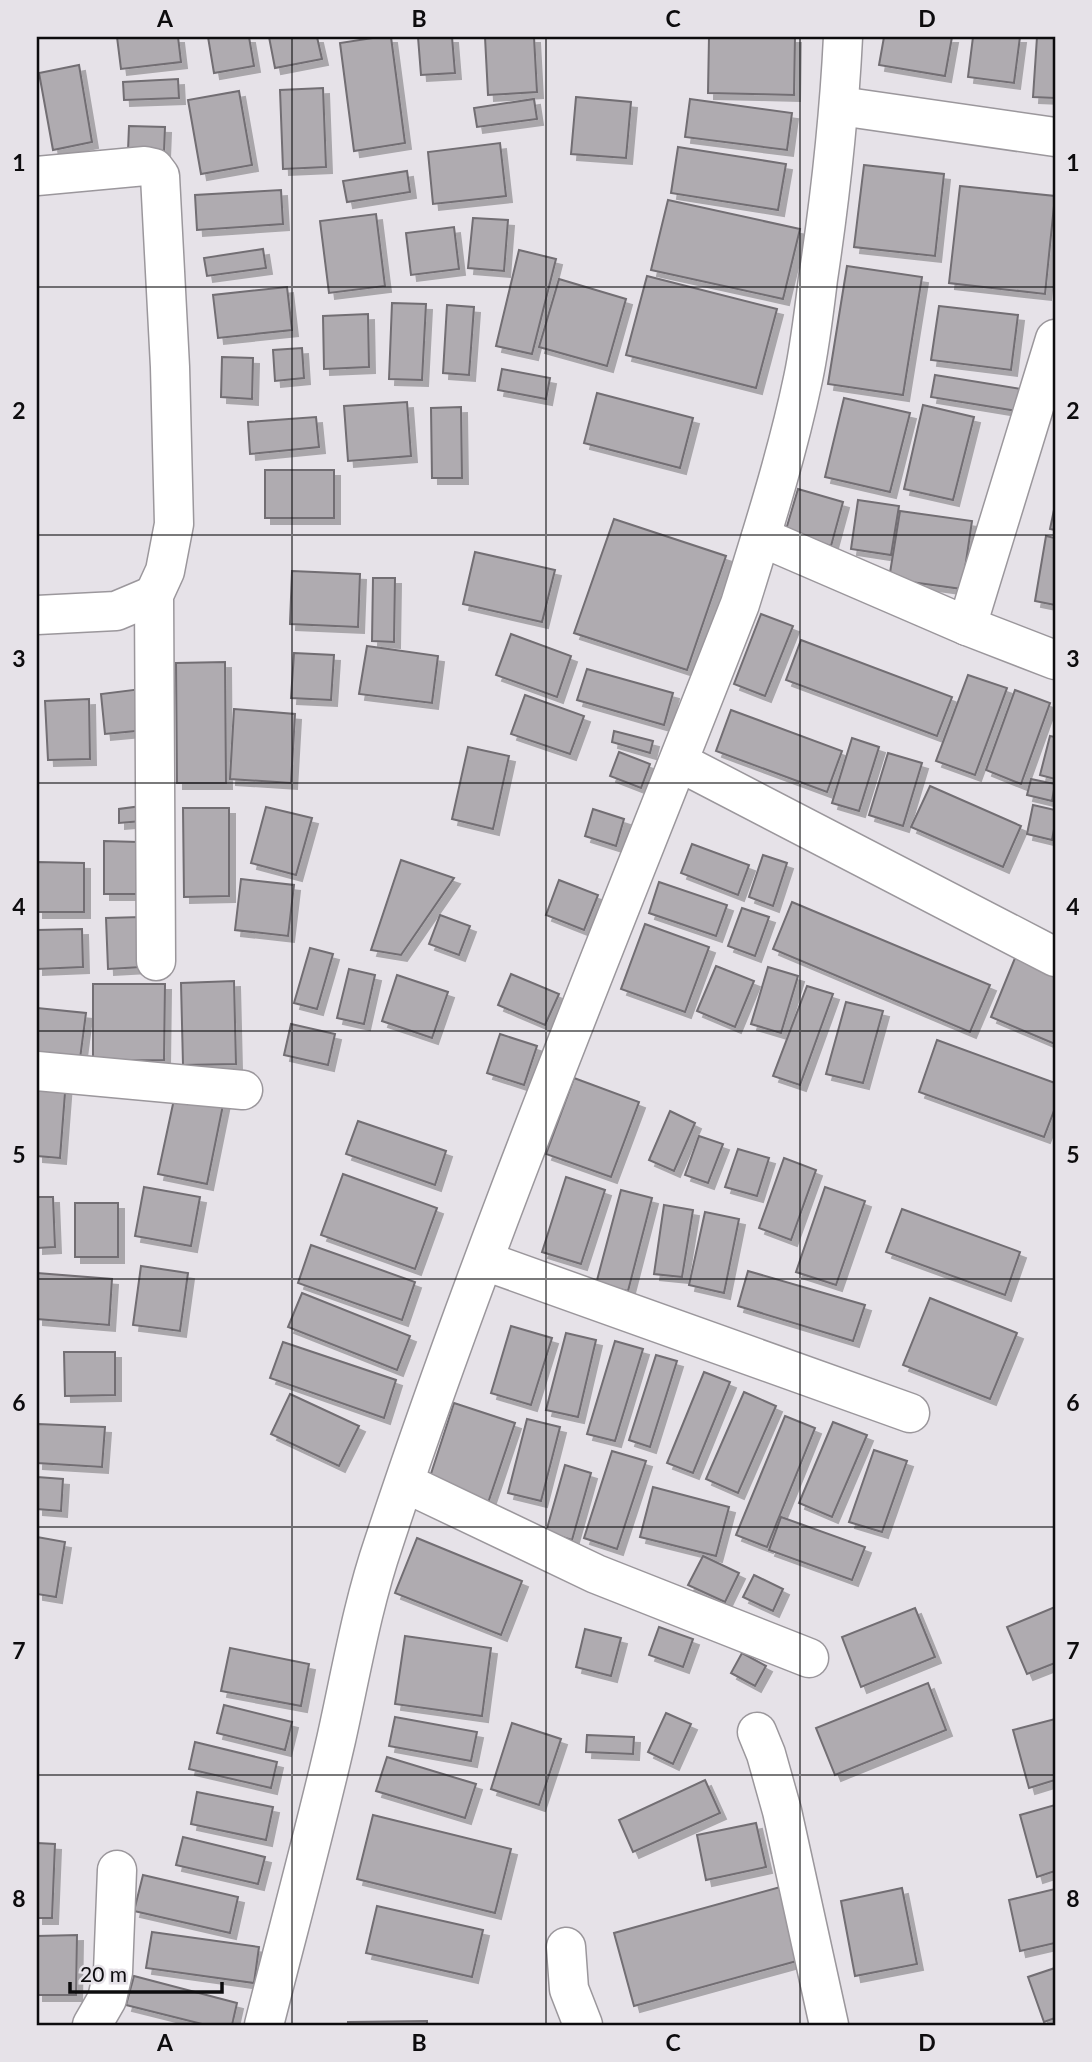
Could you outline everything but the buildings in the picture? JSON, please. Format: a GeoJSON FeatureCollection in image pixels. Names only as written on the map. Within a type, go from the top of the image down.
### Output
{"type":"FeatureCollection","features":[{"type":"Feature","properties":{"kind":"street"},"geometry":{"type":"LineString","coordinates":[[264,2025],[335,1742],[367,1595],[451,1348],[608,936],[740,604],[787,448],[804,377],[830,197],[840,106],[843,37]]}},
{"type":"Feature","properties":{"kind":"street"},"geometry":{"type":"LineString","coordinates":[[840,106],[1055,137]]}},
{"type":"Feature","properties":{"kind":"street"},"geometry":{"type":"LineString","coordinates":[[37,176],[145,166],[154,168],[160,176],[170,367],[174,524],[165,571],[154,595],[156,961]]}},
{"type":"Feature","properties":{"kind":"street"},"geometry":{"type":"LineString","coordinates":[[967,626],[1055,339]]}},
{"type":"Feature","properties":{"kind":"street"},"geometry":{"type":"LineString","coordinates":[[761,537],[967,626],[1055,660]]}},
{"type":"Feature","properties":{"kind":"street"},"geometry":{"type":"LineString","coordinates":[[37,615],[116,611],[154,595]]}},
{"type":"Feature","properties":{"kind":"street"},"geometry":{"type":"LineString","coordinates":[[679,762],[1055,957]]}},
{"type":"Feature","properties":{"kind":"street"},"geometry":{"type":"LineString","coordinates":[[37,1071],[243,1090]]}},
{"type":"Feature","properties":{"kind":"street"},"geometry":{"type":"LineString","coordinates":[[485,1261],[909,1413]]}},
{"type":"Feature","properties":{"kind":"street"},"geometry":{"type":"LineString","coordinates":[[405,1483],[597,1574],[809,1658]]}},
{"type":"Feature","properties":{"kind":"street"},"geometry":{"type":"LineString","coordinates":[[757,1732],[782,1811],[829,2025]]}},
{"type":"Feature","properties":{"kind":"street"},"geometry":{"type":"LineString","coordinates":[[92,2025],[107,1999],[113,1972],[117,1870]]}},
{"type":"Feature","properties":{"kind":"street"},"geometry":{"type":"LineString","coordinates":[[566,1947],[569,1989],[583,2025]]}}]}
